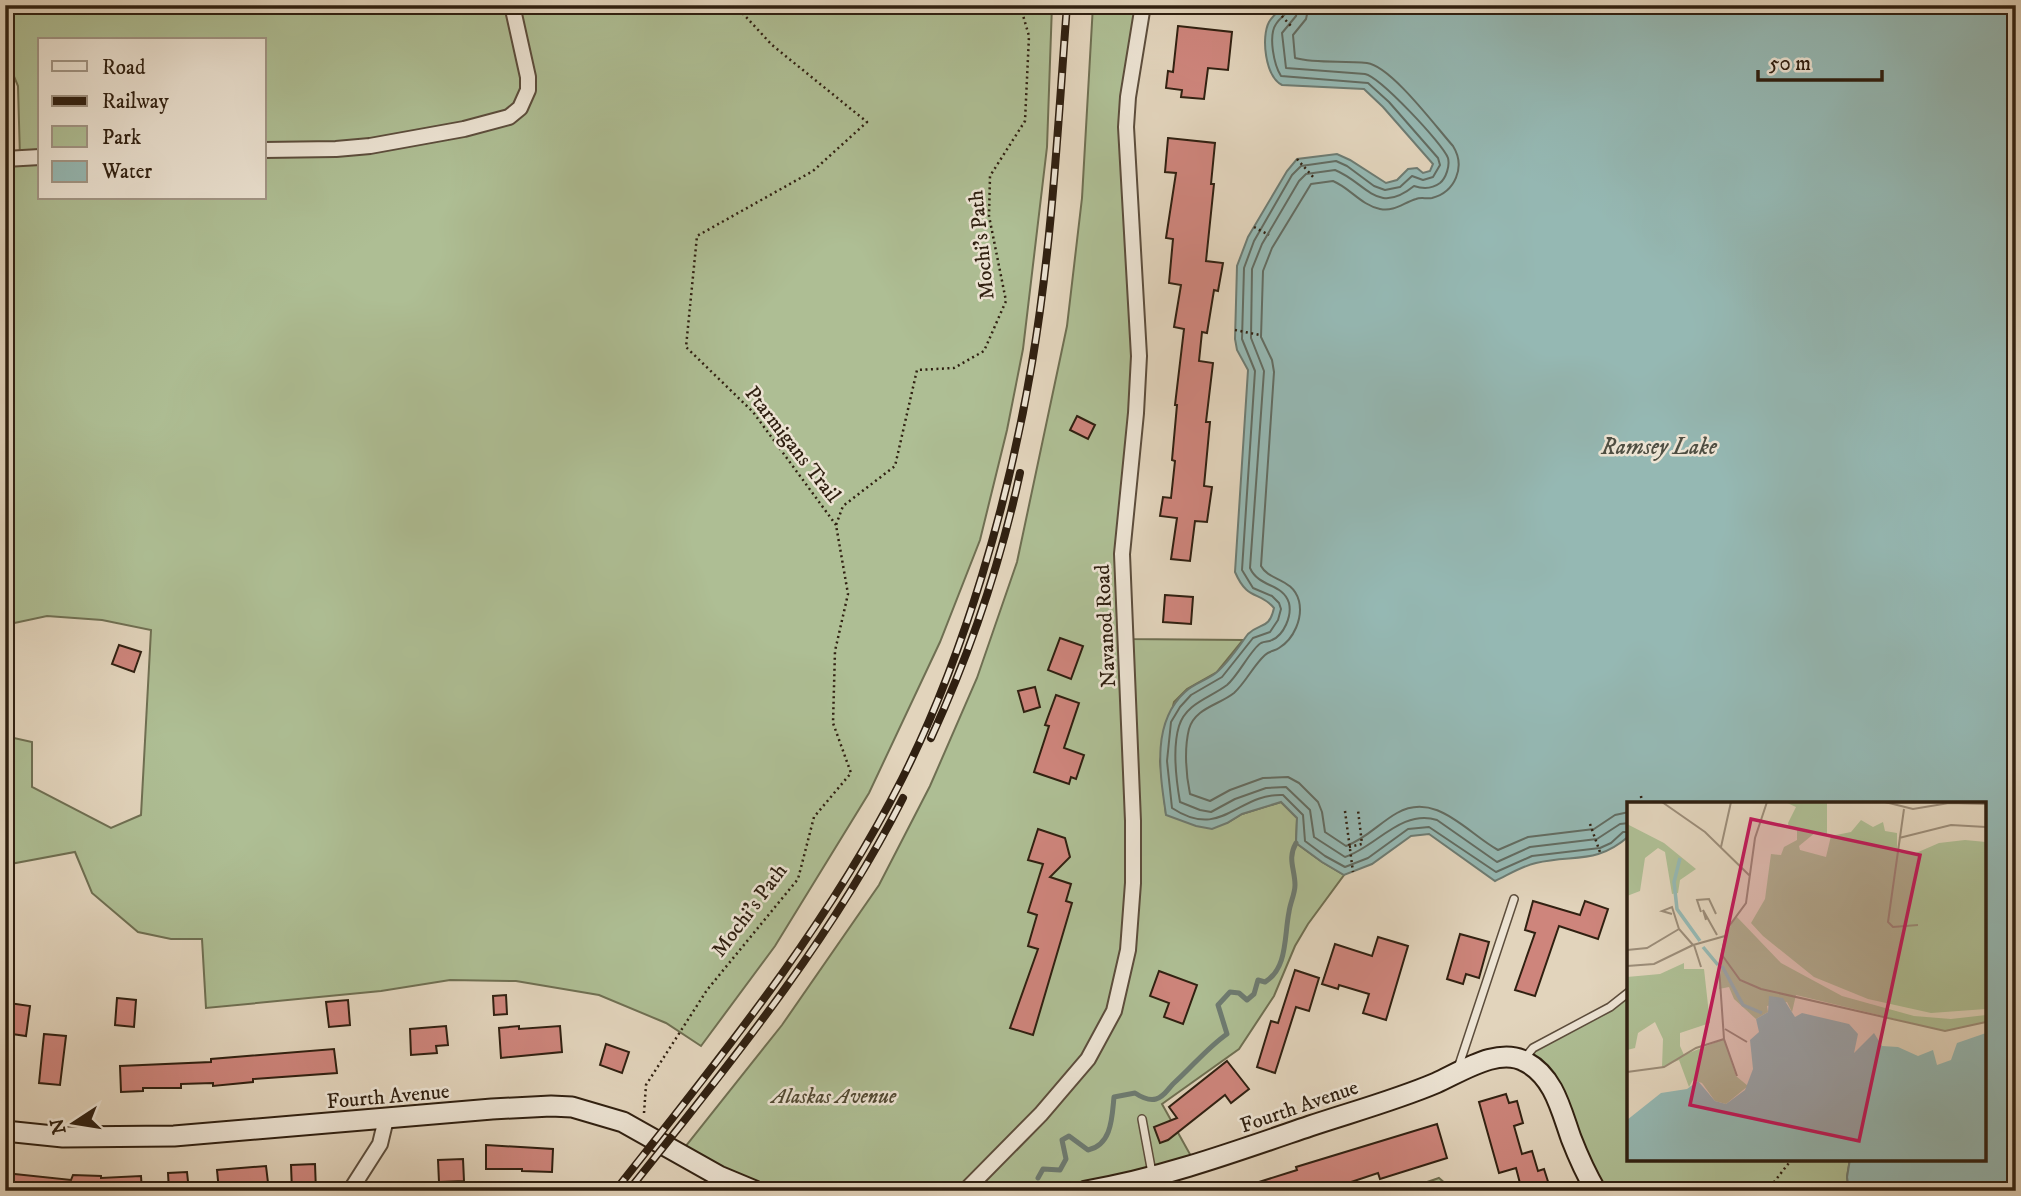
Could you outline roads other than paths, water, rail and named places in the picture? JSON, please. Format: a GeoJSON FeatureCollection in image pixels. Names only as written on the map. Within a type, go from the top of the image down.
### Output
{"type":"FeatureCollection","features":[{"type":"Feature","properties":{"kind":"street"},"geometry":{"type":"LineString","coordinates":[[266,150],[370,146],[464,129],[509,117],[520,108],[528,89],[528,77],[512,5]]}},
{"type":"Feature","properties":{"kind":"street","name":"Navanod Road"},"geometry":{"type":"LineString","coordinates":[[965,1191],[1041,1114],[1087,1059],[1115,1011],[1128,950],[1133,883],[1133,809],[1122,554],[1139,356],[1126,127],[1128,97],[1143,5]]}},
{"type":"Feature","properties":{"kind":"street"},"geometry":{"type":"LineString","coordinates":[[5,159],[38,157]]}},
{"type":"Feature","properties":{"kind":"street","name":"Fourth Avenue"},"geometry":{"type":"LineString","coordinates":[[1086,1191],[1153,1176],[1251,1146],[1432,1085],[1496,1059],[1505,1057],[1523,1060]]}},
{"type":"Feature","properties":{"kind":"street"},"geometry":{"type":"LineString","coordinates":[[1523,1060],[1543,1075],[1552,1089],[1581,1162],[1596,1191]]}},
{"type":"Feature","properties":{"kind":"street","name":"Fourth Avenue"},"geometry":{"type":"LineString","coordinates":[[5,1131],[63,1137],[136,1137],[562,1106],[588,1110],[623,1122],[719,1176],[755,1191]]}},
{"type":"Feature","properties":{"kind":"street"},"geometry":{"type":"LineString","coordinates":[[351,1191],[380,1144],[386,1119]]}},
{"type":"Feature","properties":{"kind":"lane"},"geometry":{"type":"LineString","coordinates":[[1456,1074],[1514,899]]}},
{"type":"Feature","properties":{"kind":"lane"},"geometry":{"type":"LineString","coordinates":[[1523,1060],[1533,1048],[1610,1007],[1627,994]]}},
{"type":"Feature","properties":{"kind":"lane"},"geometry":{"type":"LineString","coordinates":[[1142,1119],[1153,1176]]}},
{"type":"Feature","properties":{"kind":"water","name":"Ramsey Lake"},"geometry":{"type":"Polygon","coordinates":[[[1285,5],[2016,5],[2016,1191],[1849,1191],[1847,1177],[1850,1161],[1986,1161],[1986,802],[1627,802],[1627,838],[1617,845],[1595,855],[1531,864],[1495,881],[1429,834],[1411,836],[1372,864],[1344,875],[1296,843],[1297,818],[1281,802],[1242,814],[1212,829],[1166,815],[1160,750],[1162,734],[1174,705],[1185,692],[1221,668],[1248,634],[1270,620],[1274,608],[1244,588],[1235,572],[1248,370],[1237,350],[1235,339],[1237,266],[1248,237],[1297,159],[1337,154],[1386,183],[1397,180],[1408,169],[1417,168],[1423,173],[1430,171],[1433,164],[1364,89],[1282,85],[1276,80],[1268,65],[1265,46],[1269,22],[1285,5]]]}},
{"type":"Feature","properties":{"kind":"waterway"},"geometry":{"type":"LineString","coordinates":[[1038,1178],[1043,1169],[1060,1170],[1066,1159],[1062,1140],[1069,1136],[1088,1150],[1102,1142],[1109,1129],[1114,1097],[1135,1093],[1153,1099],[1164,1095],[1227,1034],[1218,1005],[1230,992],[1239,993],[1247,1000],[1254,994],[1258,980],[1265,982],[1278,969],[1284,951],[1295,888],[1292,859],[1296,843]]}},
{"type":"Feature","properties":{"kind":"railway"},"geometry":{"type":"LineString","coordinates":[[615,1191],[769,992],[840,888],[902,779],[946,681],[965,629],[997,522],[1032,363],[1049,229],[1067,5]]}},
{"type":"Feature","properties":{"kind":"railway"},"geometry":{"type":"LineString","coordinates":[[931,738],[959,674],[983,608],[1020,473]]}},
{"type":"Feature","properties":{"kind":"railway"},"geometry":{"type":"LineString","coordinates":[[633,1185],[778,999],[844,901],[903,798]]}},
{"type":"Feature","properties":{"kind":"park label","name":"Alaskas Avenue"},"geometry":{"type":"Point","coordinates":[834,1096]}}]}
